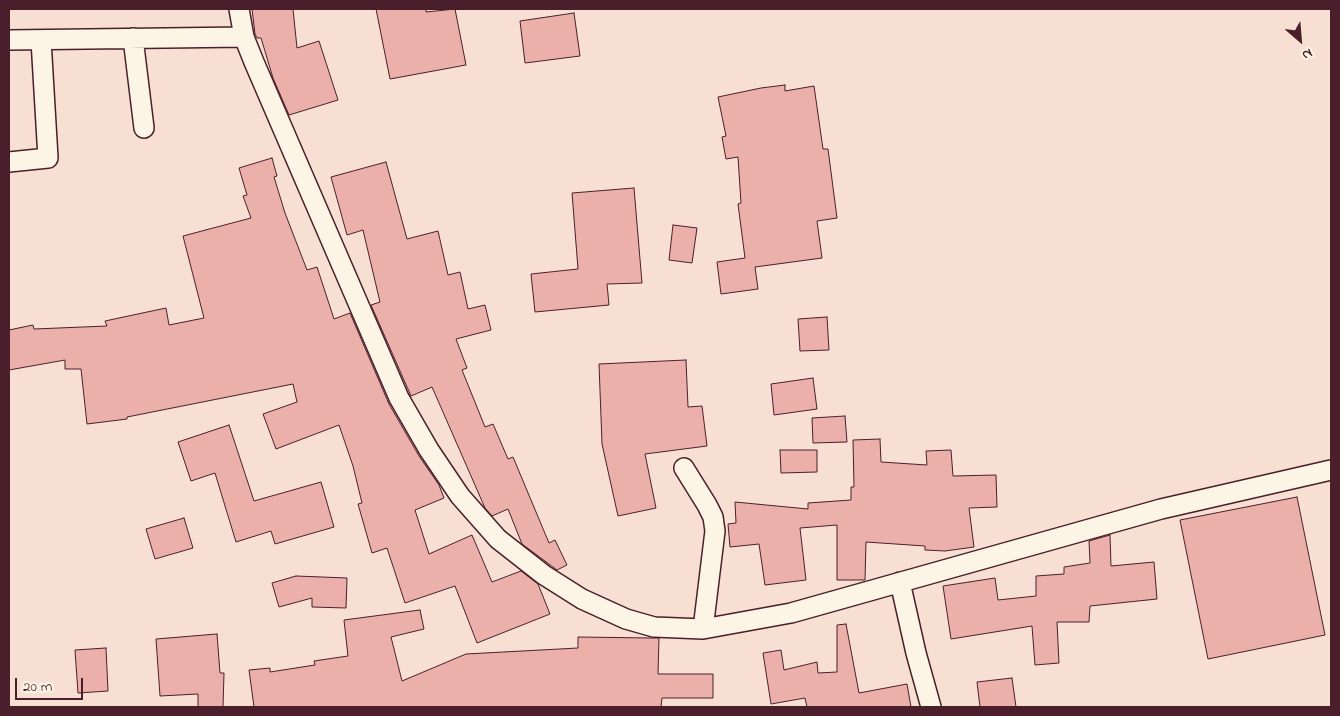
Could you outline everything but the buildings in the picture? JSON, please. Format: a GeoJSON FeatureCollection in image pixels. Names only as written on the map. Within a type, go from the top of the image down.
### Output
{"type":"FeatureCollection","features":[{"type":"Feature","properties":{"kind":"street"},"geometry":{"type":"LineString","coordinates":[[239,9],[244,36],[399,398],[428,450],[460,496],[498,539],[544,575],[582,599],[626,619],[654,626],[703,629],[791,613],[1161,509],[1331,470]]}},
{"type":"Feature","properties":{"kind":"street"},"geometry":{"type":"LineString","coordinates":[[9,40],[244,36]]}},
{"type":"Feature","properties":{"kind":"street"},"geometry":{"type":"LineString","coordinates":[[133,38],[144,128]]}},
{"type":"Feature","properties":{"kind":"street"},"geometry":{"type":"LineString","coordinates":[[9,162],[48,158],[41,40]]}},
{"type":"Feature","properties":{"kind":"street"},"geometry":{"type":"LineString","coordinates":[[684,468],[707,505],[713,517],[716,531],[703,629]]}},
{"type":"Feature","properties":{"kind":"street"},"geometry":{"type":"LineString","coordinates":[[900,582],[916,653],[931,707]]}}]}
